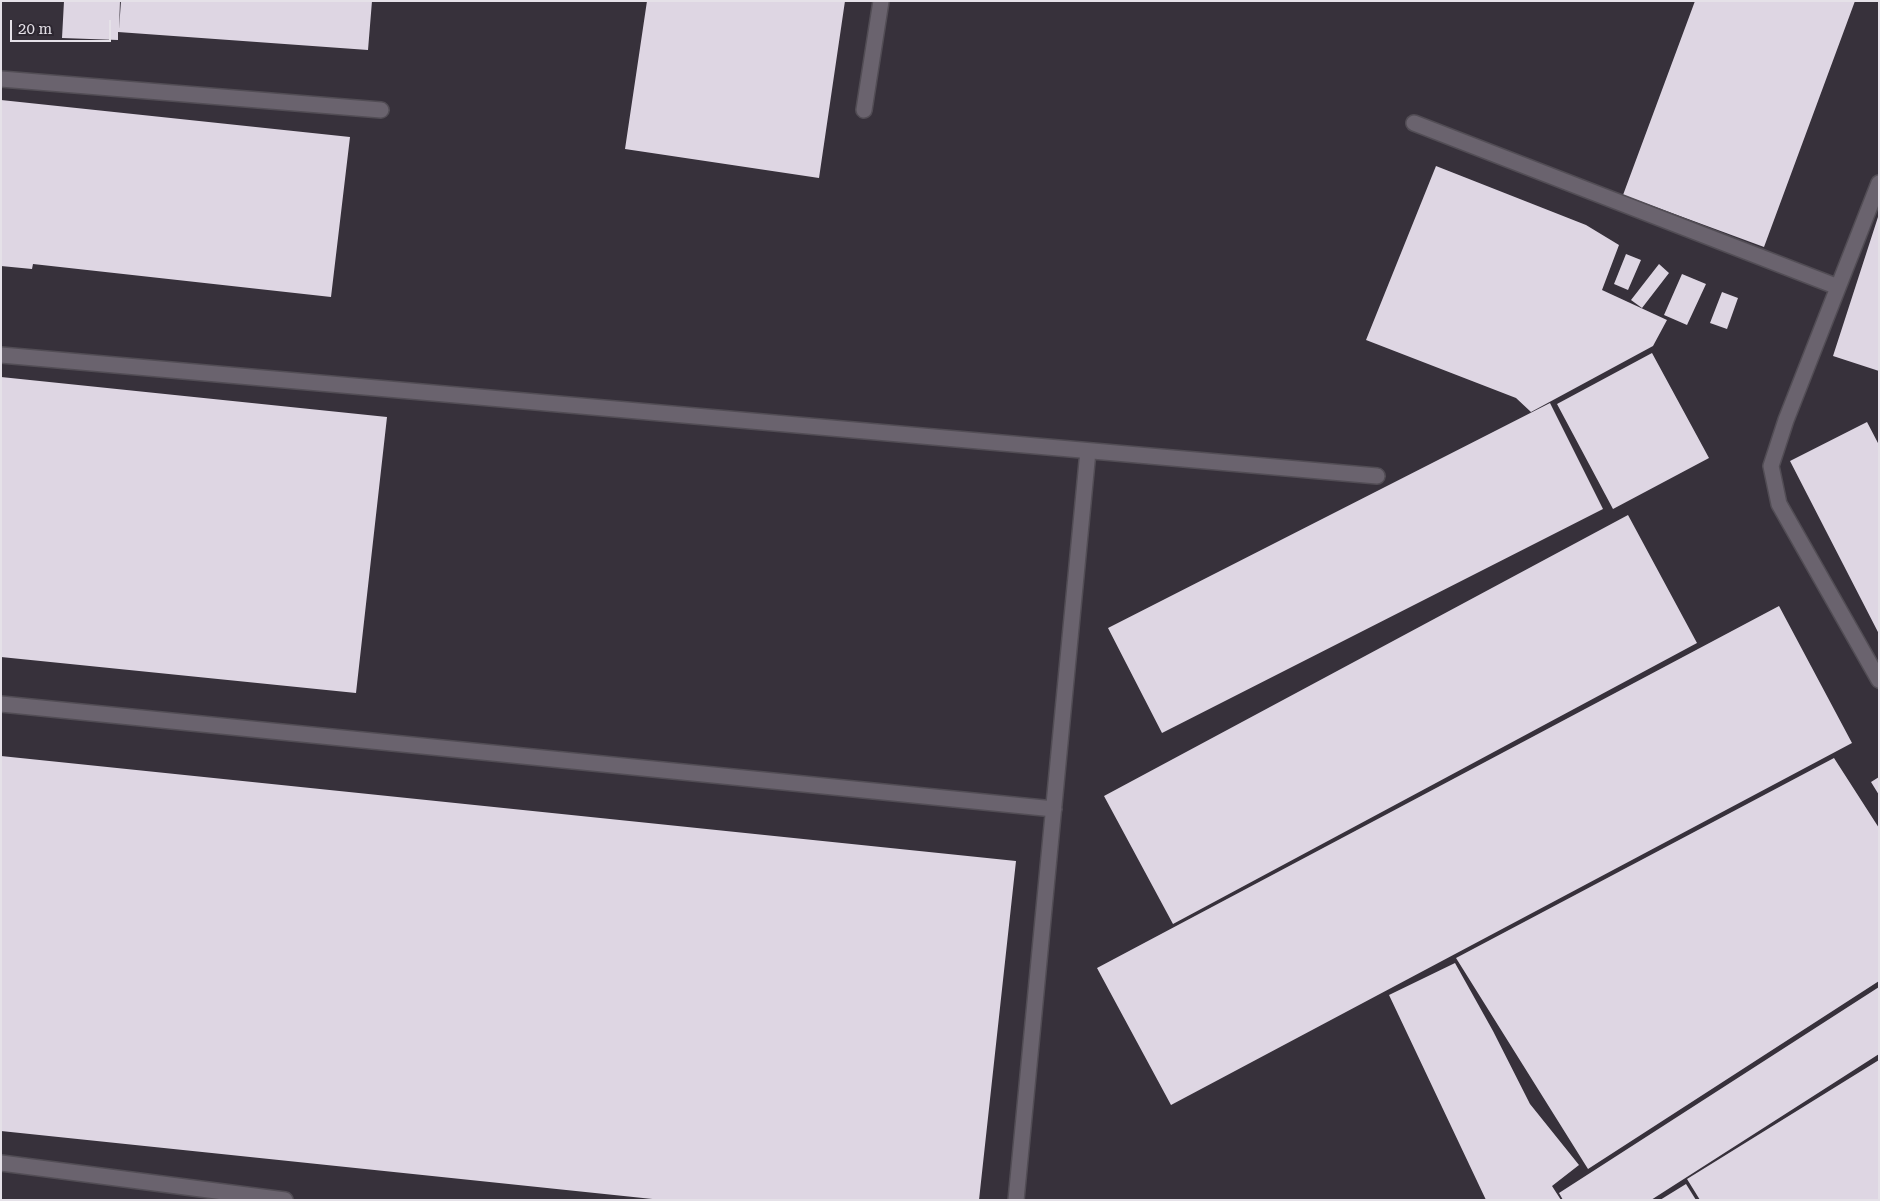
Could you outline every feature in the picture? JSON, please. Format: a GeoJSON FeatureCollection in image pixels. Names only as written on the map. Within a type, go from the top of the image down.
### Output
{"type":"FeatureCollection","features":[{"type":"Feature","properties":{"kind":"lane"},"geometry":{"type":"LineString","coordinates":[[864,110],[880,1]]}},
{"type":"Feature","properties":{"kind":"lane"},"geometry":{"type":"LineString","coordinates":[[1,78],[381,110]]}},
{"type":"Feature","properties":{"kind":"lane"},"geometry":{"type":"LineString","coordinates":[[1414,123],[1838,287]]}},
{"type":"Feature","properties":{"kind":"lane"},"geometry":{"type":"LineString","coordinates":[[1879,183],[1786,420],[1771,466],[1779,504],[1879,680]]}},
{"type":"Feature","properties":{"kind":"lane"},"geometry":{"type":"LineString","coordinates":[[1,355],[1378,476]]}},
{"type":"Feature","properties":{"kind":"lane"},"geometry":{"type":"LineString","coordinates":[[1016,1200],[1088,451]]}},
{"type":"Feature","properties":{"kind":"lane"},"geometry":{"type":"LineString","coordinates":[[1,704],[1054,809]]}},
{"type":"Feature","properties":{"kind":"lane"},"geometry":{"type":"LineString","coordinates":[[1,1163],[285,1200]]}},
{"type":"Feature","properties":{"kind":"building"},"geometry":{"type":"Polygon","coordinates":[[[64,1],[120,1],[119,29],[121,1],[372,1],[368,50],[118,32],[118,40],[62,38],[64,1]]]}},
{"type":"Feature","properties":{"kind":"building"},"geometry":{"type":"Polygon","coordinates":[[[647,1],[845,1],[819,178],[625,149],[647,1]]]}},
{"type":"Feature","properties":{"kind":"building"},"geometry":{"type":"Polygon","coordinates":[[[1695,1],[1855,1],[1764,247],[1623,195],[1695,1]]]}},
{"type":"Feature","properties":{"kind":"building"},"geometry":{"type":"Polygon","coordinates":[[[1,100],[350,137],[331,297],[33,264],[32,269],[1,266],[1,100]]]}},
{"type":"Feature","properties":{"kind":"building"},"geometry":{"type":"Polygon","coordinates":[[[1436,166],[1586,225],[1619,245],[1602,290],[1667,320],[1653,346],[1531,412],[1516,398],[1366,340],[1436,166]]]}},
{"type":"Feature","properties":{"kind":"building"},"geometry":{"type":"Polygon","coordinates":[[[1879,217],[1879,371],[1833,356],[1879,217]]]}},
{"type":"Feature","properties":{"kind":"building"},"geometry":{"type":"Polygon","coordinates":[[[1626,254],[1641,260],[1628,290],[1614,284],[1626,254]]]}},
{"type":"Feature","properties":{"kind":"building"},"geometry":{"type":"Polygon","coordinates":[[[1659,264],[1669,273],[1642,308],[1631,300],[1659,264]]]}},
{"type":"Feature","properties":{"kind":"building"},"geometry":{"type":"Polygon","coordinates":[[[1682,274],[1706,284],[1687,325],[1664,315],[1682,274]]]}},
{"type":"Feature","properties":{"kind":"building"},"geometry":{"type":"Polygon","coordinates":[[[1722,292],[1738,298],[1727,329],[1710,323],[1722,292]]]}},
{"type":"Feature","properties":{"kind":"building"},"geometry":{"type":"Polygon","coordinates":[[[1652,353],[1709,458],[1613,509],[1557,404],[1652,353]]]}},
{"type":"Feature","properties":{"kind":"building"},"geometry":{"type":"Polygon","coordinates":[[[1,377],[387,417],[356,693],[1,657],[1,377]]]}},
{"type":"Feature","properties":{"kind":"building"},"geometry":{"type":"Polygon","coordinates":[[[1550,403],[1603,509],[1162,733],[1108,628],[1550,403]]]}},
{"type":"Feature","properties":{"kind":"building"},"geometry":{"type":"Polygon","coordinates":[[[1867,422],[1879,445],[1879,634],[1790,461],[1867,422]]]}},
{"type":"Feature","properties":{"kind":"building"},"geometry":{"type":"Polygon","coordinates":[[[1628,515],[1697,643],[1173,924],[1104,796],[1628,515]]]}},
{"type":"Feature","properties":{"kind":"building"},"geometry":{"type":"Polygon","coordinates":[[[1779,606],[1852,743],[1171,1105],[1097,968],[1779,606]]]}},
{"type":"Feature","properties":{"kind":"building"},"geometry":{"type":"Polygon","coordinates":[[[1,756],[1016,861],[979,1200],[662,1200],[1,1131],[1,756]]]}},
{"type":"Feature","properties":{"kind":"building"},"geometry":{"type":"Polygon","coordinates":[[[1834,758],[1879,828],[1879,981],[1588,1169],[1456,958],[1834,758]]]}},
{"type":"Feature","properties":{"kind":"building"},"geometry":{"type":"Polygon","coordinates":[[[1879,777],[1879,795],[1871,782],[1879,777]]]}},
{"type":"Feature","properties":{"kind":"building"},"geometry":{"type":"Polygon","coordinates":[[[1455,963],[1493,1031],[1530,1104],[1579,1165],[1552,1186],[1561,1200],[1486,1200],[1389,995],[1455,963]]]}},
{"type":"Feature","properties":{"kind":"building"},"geometry":{"type":"Polygon","coordinates":[[[1879,987],[1879,1054],[1651,1200],[1563,1200],[1559,1193],[1879,987]]]}},
{"type":"Feature","properties":{"kind":"building"},"geometry":{"type":"Polygon","coordinates":[[[1879,1060],[1879,1200],[1700,1200],[1687,1179],[1879,1060]]]}},
{"type":"Feature","properties":{"kind":"building"},"geometry":{"type":"Polygon","coordinates":[[[1686,1184],[1696,1200],[1660,1200],[1686,1184]]]}}]}
